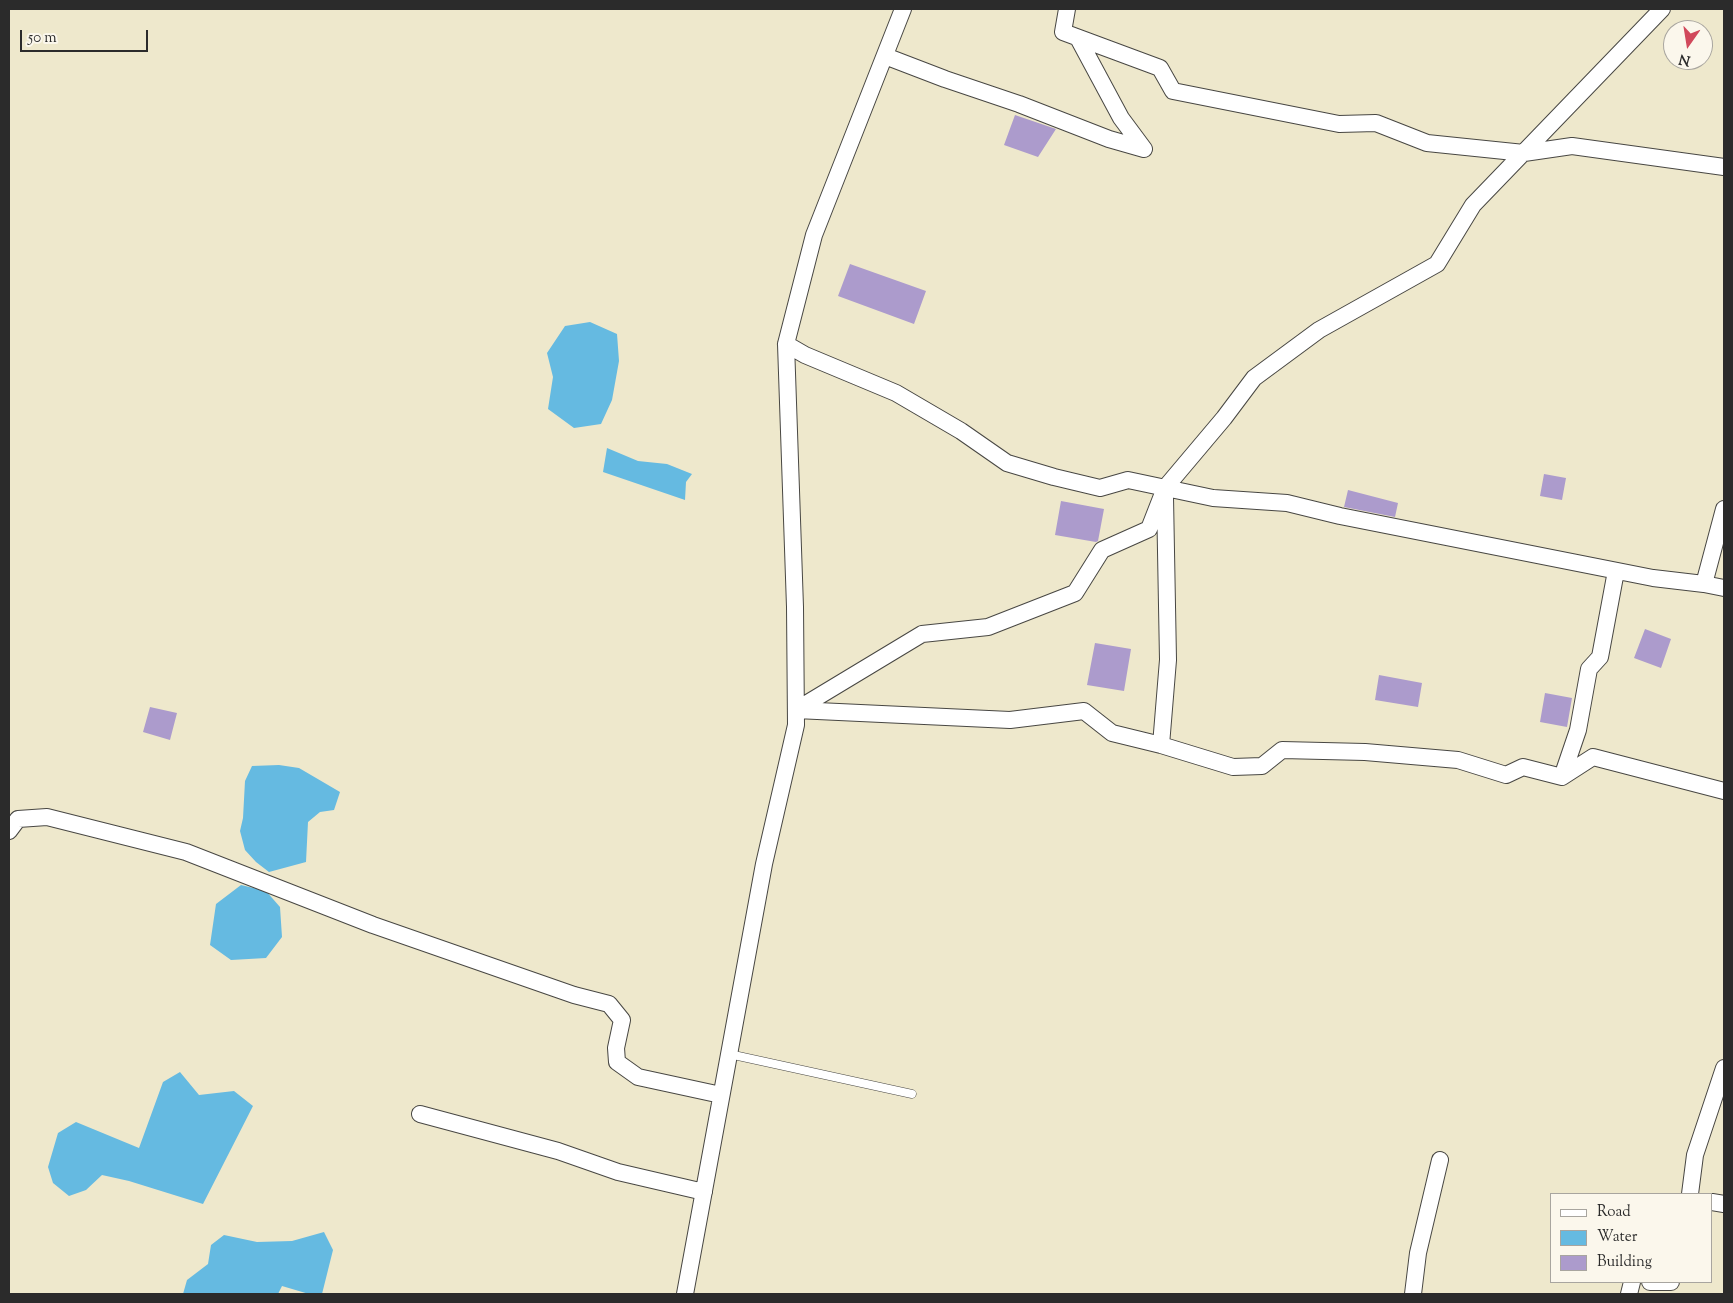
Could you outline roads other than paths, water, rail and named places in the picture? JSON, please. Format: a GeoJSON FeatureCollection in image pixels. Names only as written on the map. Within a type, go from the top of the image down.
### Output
{"type":"FeatureCollection","features":[{"type":"Feature","properties":{"kind":"street"},"geometry":{"type":"LineString","coordinates":[[685,1294],[764,864],[796,725],[795,597],[786,344],[814,235],[903,9]]}},
{"type":"Feature","properties":{"kind":"street"},"geometry":{"type":"LineString","coordinates":[[1067,9],[1064,32],[1160,68],[1173,91],[1339,124],[1376,123],[1427,143],[1524,153],[1572,146],[1724,167]]}},
{"type":"Feature","properties":{"kind":"street"},"geometry":{"type":"LineString","coordinates":[[796,710],[922,634],[988,627],[1075,593],[1102,550],[1149,529],[1165,488],[1224,418],[1254,378],[1319,330],[1437,264],[1473,205],[1662,9]]}},
{"type":"Feature","properties":{"kind":"street"},"geometry":{"type":"LineString","coordinates":[[885,56],[1019,104],[1069,125],[1144,149],[1121,118],[1078,38]]}},
{"type":"Feature","properties":{"kind":"street"},"geometry":{"type":"LineString","coordinates":[[786,344],[805,355],[896,393],[961,431],[1007,463],[1054,477],[1100,488],[1128,480],[1213,498],[1286,503],[1340,516],[1616,571],[1724,588]]}},
{"type":"Feature","properties":{"kind":"street"},"geometry":{"type":"LineString","coordinates":[[1161,745],[1168,660],[1165,488]]}},
{"type":"Feature","properties":{"kind":"street"},"geometry":{"type":"LineString","coordinates":[[1704,584],[1724,509]]}},
{"type":"Feature","properties":{"kind":"street"},"geometry":{"type":"LineString","coordinates":[[1562,777],[1578,730],[1589,670],[1600,657],[1616,571]]}},
{"type":"Feature","properties":{"kind":"street"},"geometry":{"type":"LineString","coordinates":[[796,710],[1010,720],[1084,711],[1112,734],[1161,745],[1233,768],[1262,766],[1282,750],[1365,752],[1458,760],[1506,775],[1523,767],[1562,777],[1593,758],[1724,792]]}},
{"type":"Feature","properties":{"kind":"street"},"geometry":{"type":"LineString","coordinates":[[9,831],[18,819],[47,817],[186,852],[374,925],[574,995],[609,1004],[622,1020],[616,1048],[617,1062],[638,1078],[721,1095]]}},
{"type":"Feature","properties":{"kind":"street"},"geometry":{"type":"LineString","coordinates":[[1690,1193],[1695,1155],[1724,1068]]}},
{"type":"Feature","properties":{"kind":"street"},"geometry":{"type":"LineString","coordinates":[[420,1114],[558,1151],[618,1172],[704,1192]]}},
{"type":"Feature","properties":{"kind":"street"},"geometry":{"type":"LineString","coordinates":[[1413,1294],[1418,1253],[1440,1160]]}},
{"type":"Feature","properties":{"kind":"lane"},"geometry":{"type":"LineString","coordinates":[[729,1054],[912,1094]]}},
{"type":"Feature","properties":{"kind":"water"},"geometry":{"type":"Polygon","coordinates":[[[590,322],[617,334],[619,361],[612,400],[601,424],[574,428],[548,409],[553,377],[547,353],[565,326],[590,322]]]}},
{"type":"Feature","properties":{"kind":"water"},"geometry":{"type":"Polygon","coordinates":[[[607,448],[638,461],[667,464],[692,474],[686,482],[685,500],[603,472],[607,448]]]}},
{"type":"Feature","properties":{"kind":"water"},"geometry":{"type":"Polygon","coordinates":[[[279,765],[299,768],[340,792],[334,810],[320,812],[308,822],[306,862],[269,872],[245,850],[240,831],[243,818],[245,781],[252,766],[279,765]]]}},
{"type":"Feature","properties":{"kind":"water"},"geometry":{"type":"Polygon","coordinates":[[[241,885],[266,891],[280,907],[282,937],[266,958],[231,960],[210,945],[216,904],[241,885]]]}},
{"type":"Feature","properties":{"kind":"water"},"geometry":{"type":"Polygon","coordinates":[[[180,1072],[199,1095],[234,1091],[253,1106],[203,1204],[129,1181],[102,1175],[86,1190],[69,1196],[53,1183],[48,1167],[58,1133],[76,1122],[139,1148],[163,1082],[180,1072]]]}},
{"type":"Feature","properties":{"kind":"water"},"geometry":{"type":"Polygon","coordinates":[[[324,1232],[333,1250],[322,1294],[309,1294],[282,1286],[278,1294],[183,1294],[187,1280],[208,1264],[211,1245],[224,1235],[257,1242],[292,1241],[324,1232]]]}}]}
